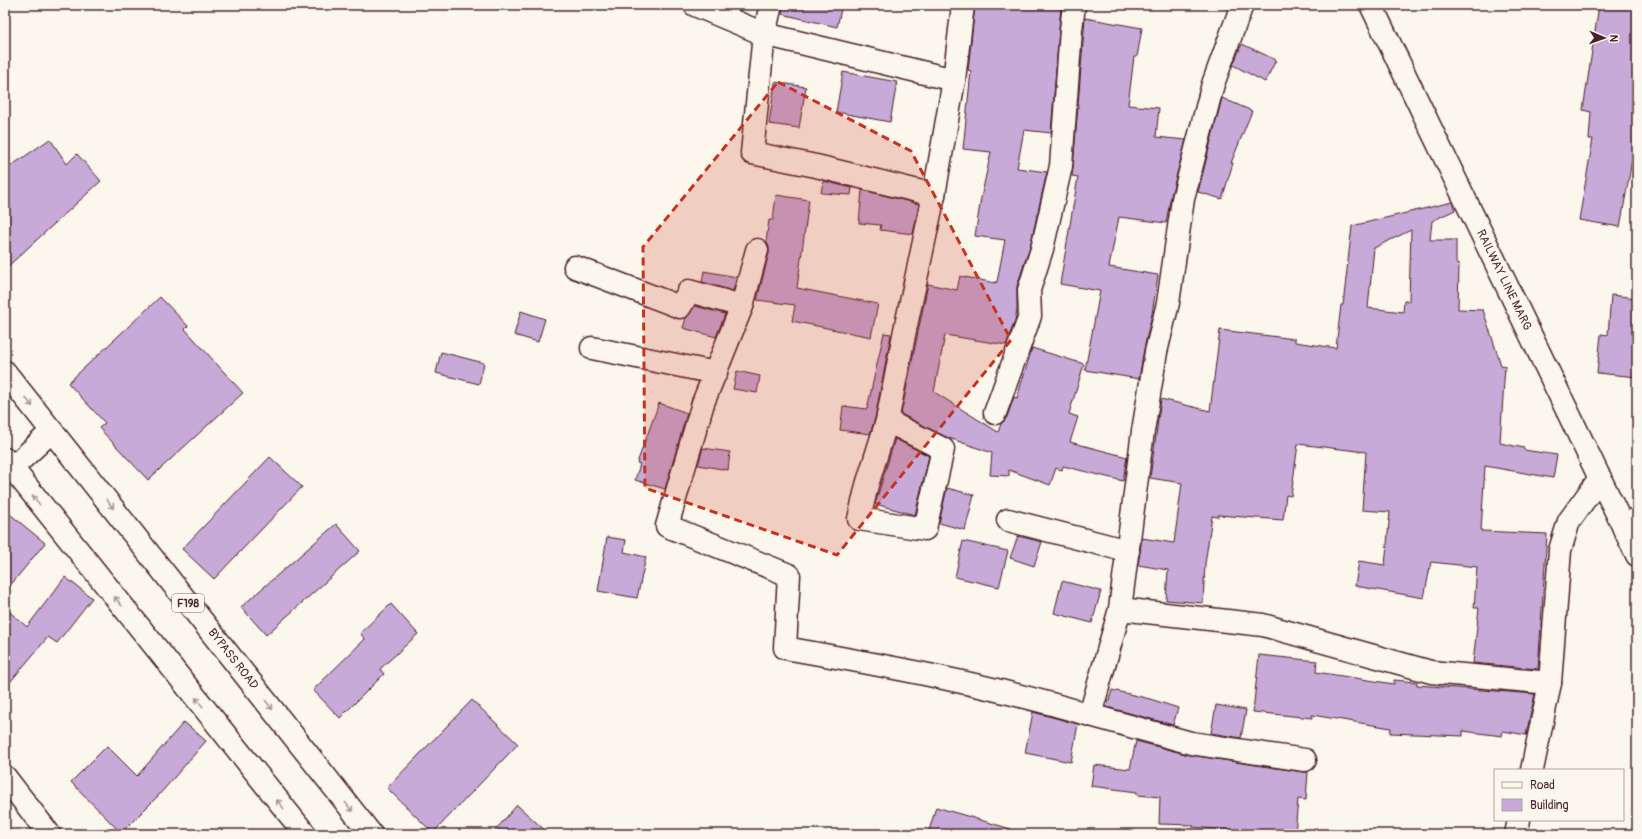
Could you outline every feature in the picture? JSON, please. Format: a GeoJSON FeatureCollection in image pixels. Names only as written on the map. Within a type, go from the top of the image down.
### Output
{"type":"FeatureCollection","features":[{"type":"Feature","properties":{"kind":"street"},"geometry":{"type":"LineString","coordinates":[[695,5],[764,34],[954,80]]}},
{"type":"Feature","properties":{"kind":"street"},"geometry":{"type":"LineString","coordinates":[[770,5],[764,34],[752,154],[816,166],[934,195]]}},
{"type":"Feature","properties":{"kind":"street"},"geometry":{"type":"LineString","coordinates":[[887,421],[943,449],[925,530],[859,519],[867,485],[887,421],[934,195],[954,80],[962,5]]}},
{"type":"Feature","properties":{"kind":"street"},"geometry":{"type":"LineString","coordinates":[[995,413],[1030,316],[1029,290],[1042,249],[1061,166],[1074,5]]}},
{"type":"Feature","properties":{"kind":"street"},"geometry":{"type":"LineString","coordinates":[[1090,715],[1120,609],[1144,423],[1156,352],[1168,303],[1183,199],[1213,84],[1242,5]]}},
{"type":"Feature","properties":{"kind":"street","name":"RAILWAY LINE MARG"},"geometry":{"type":"LineString","coordinates":[[1371,5],[1600,478],[1631,523],[1637,555]]}},
{"type":"Feature","properties":{"kind":"street"},"geometry":{"type":"LineString","coordinates":[[757,250],[742,306],[703,403],[667,526],[789,575],[785,648],[901,668],[1042,701],[1190,743],[1305,760]]}},
{"type":"Feature","properties":{"kind":"street"},"geometry":{"type":"LineString","coordinates":[[575,267],[680,307],[689,291],[742,306]]}},
{"type":"Feature","properties":{"kind":"street"},"geometry":{"type":"LineString","coordinates":[[592,348],[716,373]]}},
{"type":"Feature","properties":{"kind":"street","name":"BYPASS ROAD"},"geometry":{"type":"LineString","coordinates":[[5,372],[371,834]]}},
{"type":"Feature","properties":{"kind":"street"},"geometry":{"type":"LineString","coordinates":[[52,431],[8,464],[305,834]]}},
{"type":"Feature","properties":{"kind":"street"},"geometry":{"type":"LineString","coordinates":[[1532,769],[1550,683],[1560,550],[1569,520],[1600,478]]}},
{"type":"Feature","properties":{"kind":"street"},"geometry":{"type":"LineString","coordinates":[[1008,520],[1128,551]]}},
{"type":"Feature","properties":{"kind":"street"},"geometry":{"type":"LineString","coordinates":[[1120,609],[1263,625],[1431,672],[1550,683]]}},
{"type":"Feature","properties":{"kind":"street"},"geometry":{"type":"LineString","coordinates":[[5,777],[49,834]]}},
{"type":"Feature","properties":{"kind":"street"},"geometry":{"type":"LineString","coordinates":[[1516,834],[1520,821]]}},
{"type":"Feature","properties":{"kind":"highlighted area"},"geometry":{"type":"Polygon","coordinates":[[[778,82],[911,151],[1011,340],[837,555],[645,488],[643,247],[778,82]]]}},
{"type":"Feature","properties":{"kind":"building"},"geometry":{"type":"Polygon","coordinates":[[[783,5],[842,5],[837,27],[782,14],[783,5]]]}},
{"type":"Feature","properties":{"kind":"building"},"geometry":{"type":"Polygon","coordinates":[[[975,5],[1061,5],[1051,133],[1024,130],[1017,168],[1047,172],[1030,246],[1017,286],[1017,310],[1015,320],[1006,345],[945,335],[934,392],[998,432],[1001,424],[1007,417],[1014,397],[1017,398],[1032,348],[1084,364],[1069,414],[1078,417],[1070,442],[1127,457],[1123,481],[1063,466],[1062,470],[1056,468],[1050,485],[1009,470],[1009,476],[990,475],[992,453],[946,437],[901,414],[928,284],[957,290],[960,276],[995,283],[997,282],[1005,240],[975,236],[981,198],[991,152],[963,149],[971,71],[968,70],[975,5]]]}},
{"type":"Feature","properties":{"kind":"building"},"geometry":{"type":"Polygon","coordinates":[[[1599,5],[1637,5],[1637,144],[1635,144],[1620,227],[1579,220],[1593,139],[1589,139],[1591,112],[1583,110],[1599,5]]]}},
{"type":"Feature","properties":{"kind":"building"},"geometry":{"type":"Polygon","coordinates":[[[1085,18],[1142,28],[1137,57],[1134,57],[1128,105],[1159,108],[1156,137],[1186,140],[1171,196],[1166,223],[1119,217],[1109,267],[1158,275],[1139,379],[1085,370],[1100,291],[1060,284],[1078,177],[1072,176],[1085,18]]]}},
{"type":"Feature","properties":{"kind":"building"},"geometry":{"type":"Polygon","coordinates":[[[1242,44],[1276,60],[1265,82],[1233,65],[1242,44]]]}},
{"type":"Feature","properties":{"kind":"building"},"geometry":{"type":"Polygon","coordinates":[[[843,72],[897,82],[890,122],[836,112],[843,72]]]}},
{"type":"Feature","properties":{"kind":"building"},"geometry":{"type":"Polygon","coordinates":[[[775,82],[806,87],[799,128],[769,124],[775,82]]]}},
{"type":"Feature","properties":{"kind":"building"},"geometry":{"type":"Polygon","coordinates":[[[1222,98],[1252,111],[1231,163],[1233,163],[1222,199],[1198,192],[1222,98]]]}},
{"type":"Feature","properties":{"kind":"building"},"geometry":{"type":"Polygon","coordinates":[[[50,139],[67,164],[77,154],[101,181],[5,269],[5,170],[50,139]]]}},
{"type":"Feature","properties":{"kind":"building"},"geometry":{"type":"Polygon","coordinates":[[[823,181],[852,188],[851,195],[821,193],[823,181]]]}},
{"type":"Feature","properties":{"kind":"building"},"geometry":{"type":"Polygon","coordinates":[[[862,190],[919,204],[913,234],[880,230],[881,225],[859,223],[862,190]]]}},
{"type":"Feature","properties":{"kind":"building"},"geometry":{"type":"Polygon","coordinates":[[[776,195],[809,200],[797,288],[878,304],[871,337],[792,321],[795,305],[757,300],[769,253],[769,247],[766,241],[769,220],[773,220],[776,195]]]}},
{"type":"Feature","properties":{"kind":"building"},"geometry":{"type":"Polygon","coordinates":[[[1452,202],[1455,210],[1432,221],[1430,240],[1456,240],[1456,263],[1459,264],[1458,309],[1483,310],[1501,365],[1505,366],[1500,443],[1524,448],[1524,450],[1557,455],[1553,478],[1485,466],[1481,531],[1547,534],[1538,669],[1473,663],[1479,608],[1474,608],[1477,567],[1431,562],[1424,598],[1355,586],[1359,561],[1385,565],[1390,512],[1362,510],[1366,452],[1298,444],[1291,496],[1286,495],[1283,520],[1218,515],[1218,517],[1212,516],[1205,564],[1203,603],[1166,600],[1168,570],[1138,565],[1142,538],[1174,543],[1182,483],[1150,478],[1161,399],[1210,411],[1220,330],[1295,339],[1295,342],[1336,348],[1341,305],[1343,305],[1352,226],[1452,202]],[[1411,230],[1374,248],[1368,308],[1403,312],[1404,301],[1409,301],[1411,230]]]}},
{"type":"Feature","properties":{"kind":"building"},"geometry":{"type":"Polygon","coordinates":[[[704,271],[737,277],[733,291],[702,282],[704,271]]]}},
{"type":"Feature","properties":{"kind":"building"},"geometry":{"type":"Polygon","coordinates":[[[1611,295],[1637,298],[1637,377],[1597,373],[1601,334],[1608,335],[1611,295]]]}},
{"type":"Feature","properties":{"kind":"building"},"geometry":{"type":"Polygon","coordinates":[[[160,297],[188,326],[185,329],[243,393],[148,480],[99,428],[105,423],[68,383],[160,297]]]}},
{"type":"Feature","properties":{"kind":"building"},"geometry":{"type":"Polygon","coordinates":[[[695,306],[725,314],[716,337],[683,328],[686,318],[695,306]]]}},
{"type":"Feature","properties":{"kind":"building"},"geometry":{"type":"Polygon","coordinates":[[[521,311],[545,319],[538,342],[514,335],[521,311]]]}},
{"type":"Feature","properties":{"kind":"building"},"geometry":{"type":"Polygon","coordinates":[[[884,333],[891,334],[875,418],[870,434],[840,430],[843,406],[867,409],[884,333]]]}},
{"type":"Feature","properties":{"kind":"building"},"geometry":{"type":"Polygon","coordinates":[[[441,352],[484,363],[479,384],[436,373],[441,352]]]}},
{"type":"Feature","properties":{"kind":"building"},"geometry":{"type":"Polygon","coordinates":[[[737,371],[760,376],[757,393],[733,389],[737,371]]]}},
{"type":"Feature","properties":{"kind":"building"},"geometry":{"type":"Polygon","coordinates":[[[659,403],[687,413],[665,489],[635,480],[640,464],[637,463],[659,403]]]}},
{"type":"Feature","properties":{"kind":"building"},"geometry":{"type":"Polygon","coordinates":[[[895,439],[929,456],[915,515],[875,504],[895,439]]]}},
{"type":"Feature","properties":{"kind":"building"},"geometry":{"type":"Polygon","coordinates":[[[703,448],[730,452],[728,470],[698,465],[703,448]]]}},
{"type":"Feature","properties":{"kind":"building"},"geometry":{"type":"Polygon","coordinates":[[[270,457],[302,487],[214,579],[182,549],[270,457]]]}},
{"type":"Feature","properties":{"kind":"building"},"geometry":{"type":"Polygon","coordinates":[[[947,488],[974,495],[965,530],[939,523],[947,488]]]}},
{"type":"Feature","properties":{"kind":"building"},"geometry":{"type":"Polygon","coordinates":[[[5,510],[45,543],[5,592],[5,510]]]}},
{"type":"Feature","properties":{"kind":"building"},"geometry":{"type":"Polygon","coordinates":[[[336,524],[360,551],[266,635],[241,607],[336,524]]]}},
{"type":"Feature","properties":{"kind":"building"},"geometry":{"type":"Polygon","coordinates":[[[1018,536],[1042,542],[1034,566],[1010,558],[1018,536]]]}},
{"type":"Feature","properties":{"kind":"building"},"geometry":{"type":"Polygon","coordinates":[[[607,537],[626,540],[624,552],[646,557],[637,598],[598,591],[607,537]]]}},
{"type":"Feature","properties":{"kind":"building"},"geometry":{"type":"Polygon","coordinates":[[[963,541],[1008,551],[999,587],[955,577],[963,541]]]}},
{"type":"Feature","properties":{"kind":"building"},"geometry":{"type":"Polygon","coordinates":[[[65,577],[92,598],[57,643],[48,637],[5,688],[5,608],[27,627],[65,577]]]}},
{"type":"Feature","properties":{"kind":"building"},"geometry":{"type":"Polygon","coordinates":[[[1062,581],[1101,591],[1092,623],[1054,613],[1062,581]]]}},
{"type":"Feature","properties":{"kind":"building"},"geometry":{"type":"Polygon","coordinates":[[[391,604],[418,634],[380,669],[384,674],[340,718],[313,690],[365,639],[360,633],[391,604]]]}},
{"type":"Feature","properties":{"kind":"building"},"geometry":{"type":"Polygon","coordinates":[[[1259,655],[1317,661],[1316,672],[1394,684],[1394,680],[1417,682],[1417,685],[1535,694],[1526,735],[1503,731],[1502,736],[1463,731],[1463,736],[1390,733],[1391,728],[1312,715],[1312,718],[1253,712],[1259,655]]]}},
{"type":"Feature","properties":{"kind":"building"},"geometry":{"type":"Polygon","coordinates":[[[1112,690],[1150,699],[1178,708],[1173,725],[1107,707],[1112,690]]]}},
{"type":"Feature","properties":{"kind":"building"},"geometry":{"type":"Polygon","coordinates":[[[472,700],[518,744],[433,833],[387,788],[472,700]]]}},
{"type":"Feature","properties":{"kind":"building"},"geometry":{"type":"Polygon","coordinates":[[[1216,705],[1246,710],[1241,738],[1211,733],[1216,705]]]}},
{"type":"Feature","properties":{"kind":"building"},"geometry":{"type":"Polygon","coordinates":[[[1033,712],[1078,724],[1071,762],[1025,753],[1033,712]]]}},
{"type":"Feature","properties":{"kind":"building"},"geometry":{"type":"Polygon","coordinates":[[[184,722],[206,741],[158,796],[121,833],[71,782],[107,746],[137,776],[184,722]]]}},
{"type":"Feature","properties":{"kind":"building"},"geometry":{"type":"Polygon","coordinates":[[[1136,741],[1189,755],[1308,772],[1306,800],[1298,799],[1295,834],[1277,834],[1192,827],[1193,825],[1159,824],[1160,797],[1137,795],[1137,792],[1091,786],[1094,765],[1130,769],[1136,741]]]}},
{"type":"Feature","properties":{"kind":"building"},"geometry":{"type":"Polygon","coordinates":[[[517,805],[549,834],[492,834],[517,805]]]}},
{"type":"Feature","properties":{"kind":"building"},"geometry":{"type":"Polygon","coordinates":[[[936,807],[1011,829],[1011,834],[928,834],[936,807]]]}}]}
